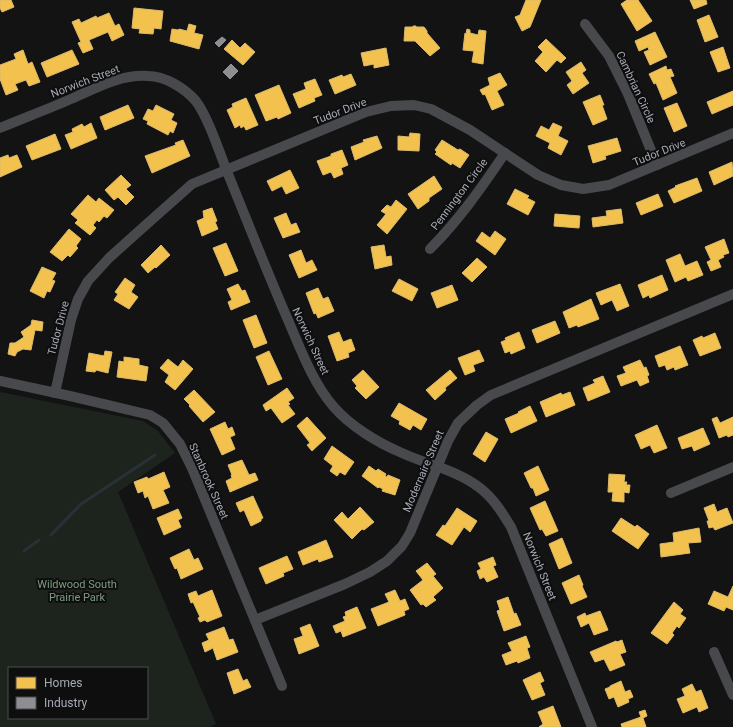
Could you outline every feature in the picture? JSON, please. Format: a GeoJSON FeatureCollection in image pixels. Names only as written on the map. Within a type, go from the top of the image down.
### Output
{"type":"FeatureCollection","features":[{"type":"Feature","properties":{"kind":"street","name":"Cambrian Circle"},"geometry":{"type":"LineString","coordinates":[[585,24],[612,62],[628,94],[657,165]]}},
{"type":"Feature","properties":{"kind":"street","name":"Norwich Street"},"geometry":{"type":"LineString","coordinates":[[0,128],[112,82],[134,76],[150,76],[172,82],[195,100],[204,116],[265,266],[312,375],[333,406],[349,421],[379,442],[403,454],[438,466],[479,487],[502,511],[508,521],[592,727]]}},
{"type":"Feature","properties":{"kind":"street","name":"Tudor Drive"},"geometry":{"type":"LineString","coordinates":[[55,393],[71,320],[78,299],[88,281],[109,258],[192,184],[366,112],[391,106],[414,105],[431,109],[470,130],[538,175],[561,185],[583,188],[609,185],[733,134]]}},
{"type":"Feature","properties":{"kind":"street","name":"Pennington Circle"},"geometry":{"type":"LineString","coordinates":[[430,249],[476,196],[505,153]]}},
{"type":"Feature","properties":{"kind":"street","name":"Modernaire Street"},"geometry":{"type":"LineString","coordinates":[[255,620],[345,584],[370,572],[387,561],[402,546],[410,533],[448,441],[458,423],[477,405],[491,395],[733,294]]}},
{"type":"Feature","properties":{"kind":"street","name":"Stanbrook Street"},"geometry":{"type":"LineString","coordinates":[[0,381],[150,415],[162,423],[180,444],[192,468],[282,686]]}},
{"type":"Feature","properties":{"kind":"street"},"geometry":{"type":"LineString","coordinates":[[671,493],[733,467]]}},
{"type":"Feature","properties":{"kind":"street"},"geometry":{"type":"LineString","coordinates":[[714,652],[733,695]]}},
{"type":"Feature","properties":{"kind":"green space","name":"Wildwood South Prairie Park"},"geometry":{"type":"Polygon","coordinates":[[[0,392],[143,421],[158,431],[175,453],[118,492],[216,724],[210,727],[0,727],[0,392]]]}},
{"type":"Feature","properties":{"kind":"building: Homes"},"geometry":{"type":"Polygon","coordinates":[[[0,0],[11,0],[14,7],[2,12],[0,8],[0,0]]]}},
{"type":"Feature","properties":{"kind":"building: Homes"},"geometry":{"type":"Polygon","coordinates":[[[526,0],[541,0],[530,27],[522,31],[515,17],[520,15],[526,0]]]}},
{"type":"Feature","properties":{"kind":"building: Homes"},"geometry":{"type":"Polygon","coordinates":[[[627,0],[638,0],[652,21],[637,31],[621,4],[627,0]]]}},
{"type":"Feature","properties":{"kind":"building: Homes"},"geometry":{"type":"Polygon","coordinates":[[[690,0],[706,0],[707,4],[694,9],[690,0]]]}},
{"type":"Feature","properties":{"kind":"building: Homes"},"geometry":{"type":"Polygon","coordinates":[[[134,8],[163,11],[161,29],[154,28],[153,34],[139,33],[140,29],[132,28],[134,8]]]}},
{"type":"Feature","properties":{"kind":"building: Homes"},"geometry":{"type":"Polygon","coordinates":[[[109,13],[115,26],[119,24],[124,35],[112,41],[108,32],[89,40],[93,49],[83,53],[78,43],[81,42],[72,22],[79,19],[81,23],[96,16],[97,18],[109,13]]]}},
{"type":"Feature","properties":{"kind":"building: Homes"},"geometry":{"type":"Polygon","coordinates":[[[709,15],[718,37],[705,42],[697,20],[709,15]]]}},
{"type":"Feature","properties":{"kind":"building: Homes"},"geometry":{"type":"Polygon","coordinates":[[[189,24],[196,26],[194,33],[203,35],[199,49],[170,41],[172,29],[187,31],[189,24]]]}},
{"type":"Feature","properties":{"kind":"building: Homes"},"geometry":{"type":"Polygon","coordinates":[[[405,27],[424,27],[427,33],[440,48],[430,56],[415,41],[404,41],[405,27]]]}},
{"type":"Feature","properties":{"kind":"building: Homes"},"geometry":{"type":"Polygon","coordinates":[[[467,29],[470,30],[470,33],[478,35],[479,30],[486,31],[483,64],[472,62],[474,51],[463,50],[465,33],[466,34],[467,29]]]}},
{"type":"Feature","properties":{"kind":"building: Homes"},"geometry":{"type":"Polygon","coordinates":[[[655,32],[667,57],[650,65],[644,52],[649,50],[648,47],[639,51],[635,41],[655,32]]]}},
{"type":"Feature","properties":{"kind":"building: Homes"},"geometry":{"type":"Polygon","coordinates":[[[546,39],[566,58],[561,63],[557,60],[546,72],[535,61],[543,52],[538,47],[546,39]]]}},
{"type":"Feature","properties":{"kind":"building: Homes"},"geometry":{"type":"Polygon","coordinates":[[[232,40],[240,48],[245,43],[255,52],[243,65],[224,49],[232,40]]]}},
{"type":"Feature","properties":{"kind":"building: Homes"},"geometry":{"type":"Polygon","coordinates":[[[723,47],[730,68],[718,72],[710,52],[723,47]]]}},
{"type":"Feature","properties":{"kind":"building: Homes"},"geometry":{"type":"Polygon","coordinates":[[[386,48],[389,65],[374,68],[374,64],[364,66],[361,53],[386,48]]]}},
{"type":"Feature","properties":{"kind":"building: Homes"},"geometry":{"type":"Polygon","coordinates":[[[23,50],[28,64],[32,62],[40,82],[29,86],[26,80],[15,84],[18,90],[6,95],[0,79],[0,65],[16,59],[14,54],[23,50]]]}},
{"type":"Feature","properties":{"kind":"building: Homes"},"geometry":{"type":"Polygon","coordinates":[[[72,50],[79,64],[47,77],[41,63],[72,50]]]}},
{"type":"Feature","properties":{"kind":"building: Homes"},"geometry":{"type":"Polygon","coordinates":[[[581,62],[586,70],[582,73],[589,83],[573,94],[567,85],[572,81],[566,72],[581,62]]]}},
{"type":"Feature","properties":{"kind":"building: Homes"},"geometry":{"type":"Polygon","coordinates":[[[666,66],[667,70],[671,69],[674,76],[670,77],[677,93],[663,100],[656,83],[654,84],[649,74],[666,66]]]}},
{"type":"Feature","properties":{"kind":"building: Homes"},"geometry":{"type":"Polygon","coordinates":[[[500,73],[507,85],[497,91],[504,105],[492,110],[485,94],[483,95],[480,90],[490,85],[488,78],[500,73]]]}},
{"type":"Feature","properties":{"kind":"building: Homes"},"geometry":{"type":"Polygon","coordinates":[[[351,74],[356,85],[335,94],[329,80],[342,75],[343,77],[351,74]]]}},
{"type":"Feature","properties":{"kind":"building: Homes"},"geometry":{"type":"Polygon","coordinates":[[[315,79],[322,95],[314,98],[315,101],[299,108],[293,94],[306,89],[304,83],[315,79]]]}},
{"type":"Feature","properties":{"kind":"building: Homes"},"geometry":{"type":"Polygon","coordinates":[[[279,85],[291,113],[278,119],[277,117],[266,121],[255,95],[279,85]]]}},
{"type":"Feature","properties":{"kind":"building: Homes"},"geometry":{"type":"Polygon","coordinates":[[[733,91],[733,105],[712,114],[707,102],[733,91]]]}},
{"type":"Feature","properties":{"kind":"building: Homes"},"geometry":{"type":"Polygon","coordinates":[[[600,95],[607,119],[593,125],[583,102],[600,95]]]}},
{"type":"Feature","properties":{"kind":"building: Homes"},"geometry":{"type":"Polygon","coordinates":[[[246,98],[258,125],[246,130],[244,126],[241,128],[240,125],[235,128],[227,110],[233,107],[232,104],[246,98]]]}},
{"type":"Feature","properties":{"kind":"building: Homes"},"geometry":{"type":"Polygon","coordinates":[[[677,103],[687,126],[674,132],[664,108],[677,103]]]}},
{"type":"Feature","properties":{"kind":"building: Homes"},"geometry":{"type":"Polygon","coordinates":[[[128,105],[134,118],[105,130],[100,117],[128,105]]]}},
{"type":"Feature","properties":{"kind":"building: Homes"},"geometry":{"type":"Polygon","coordinates":[[[156,105],[174,114],[171,120],[177,123],[173,133],[170,131],[168,135],[147,124],[148,121],[143,119],[148,109],[153,111],[156,105]]]}},
{"type":"Feature","properties":{"kind":"building: Homes"},"geometry":{"type":"Polygon","coordinates":[[[91,123],[97,138],[71,149],[65,135],[73,132],[72,129],[82,124],[84,127],[91,123]]]}},
{"type":"Feature","properties":{"kind":"building: Homes"},"geometry":{"type":"Polygon","coordinates":[[[553,123],[562,127],[558,136],[568,141],[561,155],[548,148],[550,143],[536,136],[541,126],[549,130],[553,123]]]}},
{"type":"Feature","properties":{"kind":"building: Homes"},"geometry":{"type":"Polygon","coordinates":[[[410,133],[420,134],[419,151],[398,150],[398,136],[409,137],[410,133]]]}},
{"type":"Feature","properties":{"kind":"building: Homes"},"geometry":{"type":"Polygon","coordinates":[[[55,134],[61,149],[32,160],[26,146],[55,134]]]}},
{"type":"Feature","properties":{"kind":"building: Homes"},"geometry":{"type":"Polygon","coordinates":[[[377,136],[382,148],[355,160],[351,147],[364,142],[363,140],[377,136]]]}},
{"type":"Feature","properties":{"kind":"building: Homes"},"geometry":{"type":"Polygon","coordinates":[[[617,138],[621,151],[605,156],[606,159],[593,163],[588,146],[617,138]]]}},
{"type":"Feature","properties":{"kind":"building: Homes"},"geometry":{"type":"Polygon","coordinates":[[[183,140],[190,156],[152,173],[145,156],[176,145],[175,143],[183,140]]]}},
{"type":"Feature","properties":{"kind":"building: Homes"},"geometry":{"type":"Polygon","coordinates":[[[442,140],[469,155],[460,168],[452,163],[451,165],[435,154],[437,152],[435,150],[442,140]]]}},
{"type":"Feature","properties":{"kind":"building: Homes"},"geometry":{"type":"Polygon","coordinates":[[[342,150],[348,165],[341,168],[343,174],[334,178],[331,172],[323,175],[317,161],[342,150]]]}},
{"type":"Feature","properties":{"kind":"building: Homes"},"geometry":{"type":"Polygon","coordinates":[[[8,155],[9,158],[17,155],[22,167],[0,177],[0,158],[8,155]]]}},
{"type":"Feature","properties":{"kind":"building: Homes"},"geometry":{"type":"Polygon","coordinates":[[[732,162],[733,176],[714,185],[709,172],[732,162]]]}},
{"type":"Feature","properties":{"kind":"building: Homes"},"geometry":{"type":"Polygon","coordinates":[[[290,170],[299,188],[286,194],[282,186],[272,191],[267,181],[290,170]]]}},
{"type":"Feature","properties":{"kind":"building: Homes"},"geometry":{"type":"Polygon","coordinates":[[[121,175],[131,185],[126,189],[134,197],[126,205],[118,197],[114,200],[105,190],[121,175]]]}},
{"type":"Feature","properties":{"kind":"building: Homes"},"geometry":{"type":"Polygon","coordinates":[[[434,176],[442,189],[429,198],[429,201],[418,209],[408,194],[434,176]]]}},
{"type":"Feature","properties":{"kind":"building: Homes"},"geometry":{"type":"Polygon","coordinates":[[[697,178],[702,191],[674,203],[668,191],[676,187],[675,186],[697,178]]]}},
{"type":"Feature","properties":{"kind":"building: Homes"},"geometry":{"type":"Polygon","coordinates":[[[515,189],[529,196],[527,198],[535,202],[528,215],[507,204],[515,189]]]}},
{"type":"Feature","properties":{"kind":"building: Homes"},"geometry":{"type":"Polygon","coordinates":[[[658,194],[663,206],[641,215],[636,203],[658,194]]]}},
{"type":"Feature","properties":{"kind":"building: Homes"},"geometry":{"type":"Polygon","coordinates":[[[88,195],[96,202],[99,198],[114,210],[107,218],[104,216],[99,222],[97,220],[93,225],[96,228],[90,235],[75,223],[78,220],[71,214],[88,195]]]}},
{"type":"Feature","properties":{"kind":"building: Homes"},"geometry":{"type":"Polygon","coordinates":[[[396,200],[407,209],[387,234],[377,225],[386,214],[381,211],[387,205],[391,207],[396,200]]]}},
{"type":"Feature","properties":{"kind":"building: Homes"},"geometry":{"type":"Polygon","coordinates":[[[212,208],[217,221],[215,222],[218,229],[202,236],[197,221],[204,218],[203,211],[212,208]]]}},
{"type":"Feature","properties":{"kind":"building: Homes"},"geometry":{"type":"Polygon","coordinates":[[[621,209],[623,223],[593,227],[592,218],[607,216],[606,211],[621,209]]]}},
{"type":"Feature","properties":{"kind":"building: Homes"},"geometry":{"type":"Polygon","coordinates":[[[286,213],[291,225],[296,223],[300,232],[283,238],[274,218],[286,213]]]}},
{"type":"Feature","properties":{"kind":"building: Homes"},"geometry":{"type":"Polygon","coordinates":[[[555,214],[580,216],[579,228],[554,226],[555,214]]]}},
{"type":"Feature","properties":{"kind":"building: Homes"},"geometry":{"type":"Polygon","coordinates":[[[69,229],[81,239],[76,246],[78,248],[70,257],[68,255],[62,261],[50,252],[69,229]]]}},
{"type":"Feature","properties":{"kind":"building: Homes"},"geometry":{"type":"Polygon","coordinates":[[[495,231],[506,239],[495,255],[476,241],[482,232],[490,238],[495,231]]]}},
{"type":"Feature","properties":{"kind":"building: Homes"},"geometry":{"type":"Polygon","coordinates":[[[724,239],[729,253],[723,255],[724,257],[718,260],[721,267],[711,271],[707,262],[711,260],[705,247],[724,239]]]}},
{"type":"Feature","properties":{"kind":"building: Homes"},"geometry":{"type":"Polygon","coordinates":[[[226,243],[238,271],[225,276],[213,248],[226,243]]]}},
{"type":"Feature","properties":{"kind":"building: Homes"},"geometry":{"type":"Polygon","coordinates":[[[161,245],[170,255],[148,273],[141,265],[161,245]]]}},
{"type":"Feature","properties":{"kind":"building: Homes"},"geometry":{"type":"Polygon","coordinates":[[[384,245],[386,257],[391,256],[392,265],[375,269],[371,247],[384,245]]]}},
{"type":"Feature","properties":{"kind":"building: Homes"},"geometry":{"type":"Polygon","coordinates":[[[301,250],[306,263],[312,260],[317,270],[299,278],[289,255],[301,250]]]}},
{"type":"Feature","properties":{"kind":"building: Homes"},"geometry":{"type":"Polygon","coordinates":[[[680,254],[685,266],[697,261],[703,275],[688,281],[686,277],[675,282],[666,260],[680,254]]]}},
{"type":"Feature","properties":{"kind":"building: Homes"},"geometry":{"type":"Polygon","coordinates":[[[477,258],[487,267],[472,282],[462,273],[477,258]]]}},
{"type":"Feature","properties":{"kind":"building: Homes"},"geometry":{"type":"Polygon","coordinates":[[[42,267],[56,273],[52,280],[55,281],[50,292],[47,291],[44,298],[30,291],[42,267]]]}},
{"type":"Feature","properties":{"kind":"building: Homes"},"geometry":{"type":"Polygon","coordinates":[[[662,275],[668,290],[650,298],[649,295],[643,298],[638,285],[662,275]]]}},
{"type":"Feature","properties":{"kind":"building: Homes"},"geometry":{"type":"Polygon","coordinates":[[[125,278],[135,285],[131,292],[138,297],[129,309],[114,300],[118,294],[115,292],[125,278]]]}},
{"type":"Feature","properties":{"kind":"building: Homes"},"geometry":{"type":"Polygon","coordinates":[[[399,279],[418,289],[412,301],[392,291],[399,279]]]}},
{"type":"Feature","properties":{"kind":"building: Homes"},"geometry":{"type":"Polygon","coordinates":[[[238,284],[242,291],[245,290],[250,302],[231,310],[228,302],[232,300],[227,289],[238,284]]]}},
{"type":"Feature","properties":{"kind":"building: Homes"},"geometry":{"type":"Polygon","coordinates":[[[620,284],[629,306],[617,311],[612,300],[601,305],[596,293],[620,284]]]}},
{"type":"Feature","properties":{"kind":"building: Homes"},"geometry":{"type":"Polygon","coordinates":[[[452,285],[458,300],[437,308],[431,293],[452,285]]]}},
{"type":"Feature","properties":{"kind":"building: Homes"},"geometry":{"type":"Polygon","coordinates":[[[318,288],[323,299],[328,297],[334,311],[318,318],[316,313],[314,314],[306,293],[318,288]]]}},
{"type":"Feature","properties":{"kind":"building: Homes"},"geometry":{"type":"Polygon","coordinates":[[[591,299],[599,319],[578,327],[577,325],[569,328],[563,312],[591,299]]]}},
{"type":"Feature","properties":{"kind":"building: Homes"},"geometry":{"type":"Polygon","coordinates":[[[256,315],[267,343],[254,348],[243,320],[256,315]]]}},
{"type":"Feature","properties":{"kind":"building: Homes"},"geometry":{"type":"Polygon","coordinates":[[[32,320],[43,322],[42,331],[35,330],[31,350],[23,349],[17,352],[15,356],[8,354],[10,343],[15,343],[24,337],[21,332],[31,325],[32,320]]]}},
{"type":"Feature","properties":{"kind":"building: Homes"},"geometry":{"type":"Polygon","coordinates":[[[555,321],[560,333],[537,343],[532,330],[555,321]]]}},
{"type":"Feature","properties":{"kind":"building: Homes"},"geometry":{"type":"Polygon","coordinates":[[[339,332],[343,342],[351,339],[355,350],[348,353],[349,357],[337,361],[328,336],[339,332]]]}},
{"type":"Feature","properties":{"kind":"building: Homes"},"geometry":{"type":"Polygon","coordinates":[[[519,332],[525,348],[511,354],[510,351],[505,353],[501,342],[506,340],[505,338],[519,332]]]}},
{"type":"Feature","properties":{"kind":"building: Homes"},"geometry":{"type":"Polygon","coordinates":[[[715,333],[721,348],[700,356],[693,340],[715,333]]]}},
{"type":"Feature","properties":{"kind":"building: Homes"},"geometry":{"type":"Polygon","coordinates":[[[680,346],[688,365],[675,370],[674,367],[667,370],[665,365],[659,367],[655,356],[680,346]]]}},
{"type":"Feature","properties":{"kind":"building: Homes"},"geometry":{"type":"Polygon","coordinates":[[[479,350],[484,361],[473,365],[475,371],[465,375],[458,358],[479,350]]]}},
{"type":"Feature","properties":{"kind":"building: Homes"},"geometry":{"type":"Polygon","coordinates":[[[105,351],[112,352],[108,373],[96,370],[95,372],[86,371],[89,353],[104,356],[105,351]]]}},
{"type":"Feature","properties":{"kind":"building: Homes"},"geometry":{"type":"Polygon","coordinates":[[[269,351],[282,379],[268,385],[256,357],[269,351]]]}},
{"type":"Feature","properties":{"kind":"building: Homes"},"geometry":{"type":"Polygon","coordinates":[[[124,357],[139,359],[139,365],[148,367],[146,381],[117,377],[119,361],[124,362],[124,357]]]}},
{"type":"Feature","properties":{"kind":"building: Homes"},"geometry":{"type":"Polygon","coordinates":[[[168,359],[178,367],[183,360],[193,369],[175,390],[165,382],[169,375],[160,368],[168,359]]]}},
{"type":"Feature","properties":{"kind":"building: Homes"},"geometry":{"type":"Polygon","coordinates":[[[640,360],[644,368],[646,367],[649,375],[647,376],[649,382],[640,386],[637,380],[621,386],[617,376],[626,373],[623,367],[640,360]]]}},
{"type":"Feature","properties":{"kind":"building: Homes"},"geometry":{"type":"Polygon","coordinates":[[[363,370],[379,387],[366,399],[355,388],[357,386],[352,380],[363,370]]]}},
{"type":"Feature","properties":{"kind":"building: Homes"},"geometry":{"type":"Polygon","coordinates":[[[450,370],[457,378],[445,388],[446,390],[435,400],[426,390],[450,370]]]}},
{"type":"Feature","properties":{"kind":"building: Homes"},"geometry":{"type":"Polygon","coordinates":[[[603,376],[610,392],[588,401],[583,388],[595,383],[593,380],[603,376]]]}},
{"type":"Feature","properties":{"kind":"building: Homes"},"geometry":{"type":"Polygon","coordinates":[[[287,388],[294,398],[288,402],[290,404],[288,405],[295,414],[282,423],[271,408],[266,411],[263,405],[287,388]]]}},
{"type":"Feature","properties":{"kind":"building: Homes"},"geometry":{"type":"Polygon","coordinates":[[[194,390],[215,412],[203,422],[184,399],[194,390]]]}},
{"type":"Feature","properties":{"kind":"building: Homes"},"geometry":{"type":"Polygon","coordinates":[[[570,392],[575,405],[546,417],[540,402],[561,393],[562,395],[570,392]]]}},
{"type":"Feature","properties":{"kind":"building: Homes"},"geometry":{"type":"Polygon","coordinates":[[[399,403],[427,419],[421,430],[413,425],[410,430],[399,424],[400,421],[391,416],[399,403]]]}},
{"type":"Feature","properties":{"kind":"building: Homes"},"geometry":{"type":"Polygon","coordinates":[[[530,406],[537,421],[511,433],[505,419],[530,406]]]}},
{"type":"Feature","properties":{"kind":"building: Homes"},"geometry":{"type":"Polygon","coordinates":[[[307,417],[326,438],[312,451],[307,445],[310,443],[297,426],[307,417]]]}},
{"type":"Feature","properties":{"kind":"building: Homes"},"geometry":{"type":"Polygon","coordinates":[[[717,417],[720,423],[733,417],[733,435],[728,437],[727,435],[719,438],[712,419],[717,417]]]}},
{"type":"Feature","properties":{"kind":"building: Homes"},"geometry":{"type":"Polygon","coordinates":[[[225,422],[228,429],[232,427],[235,435],[230,437],[235,449],[222,455],[210,429],[225,422]]]}},
{"type":"Feature","properties":{"kind":"building: Homes"},"geometry":{"type":"Polygon","coordinates":[[[657,425],[667,448],[654,453],[650,445],[641,449],[635,435],[657,425]]]}},
{"type":"Feature","properties":{"kind":"building: Homes"},"geometry":{"type":"Polygon","coordinates":[[[703,428],[710,444],[694,451],[692,446],[682,449],[678,438],[703,428]]]}},
{"type":"Feature","properties":{"kind":"building: Homes"},"geometry":{"type":"Polygon","coordinates":[[[486,432],[498,439],[485,462],[473,454],[486,432]]]}},
{"type":"Feature","properties":{"kind":"building: Homes"},"geometry":{"type":"Polygon","coordinates":[[[332,446],[354,462],[345,475],[340,472],[337,476],[330,471],[333,466],[324,459],[332,446]]]}},
{"type":"Feature","properties":{"kind":"building: Homes"},"geometry":{"type":"Polygon","coordinates":[[[242,460],[249,475],[255,473],[258,480],[230,492],[226,481],[232,478],[232,475],[228,465],[242,460]]]}},
{"type":"Feature","properties":{"kind":"building: Homes"},"geometry":{"type":"Polygon","coordinates":[[[369,466],[376,471],[378,469],[386,474],[385,476],[387,477],[388,475],[400,480],[395,495],[382,491],[383,489],[378,488],[362,476],[369,466]]]}},
{"type":"Feature","properties":{"kind":"building: Homes"},"geometry":{"type":"Polygon","coordinates":[[[538,466],[549,490],[536,496],[524,473],[538,466]]]}},
{"type":"Feature","properties":{"kind":"building: Homes"},"geometry":{"type":"Polygon","coordinates":[[[164,472],[170,487],[163,490],[169,503],[153,509],[148,496],[145,498],[143,491],[138,493],[134,482],[147,477],[148,479],[164,472]]]}},
{"type":"Feature","properties":{"kind":"building: Homes"},"geometry":{"type":"Polygon","coordinates":[[[609,474],[625,475],[624,482],[627,482],[626,485],[630,485],[629,493],[624,492],[624,502],[612,501],[613,492],[608,492],[609,474]]]}},
{"type":"Feature","properties":{"kind":"building: Homes"},"geometry":{"type":"Polygon","coordinates":[[[253,496],[263,518],[261,521],[251,526],[244,510],[240,512],[236,503],[253,496]]]}},
{"type":"Feature","properties":{"kind":"building: Homes"},"geometry":{"type":"Polygon","coordinates":[[[545,501],[558,531],[546,536],[542,529],[540,530],[530,508],[545,501]]]}},
{"type":"Feature","properties":{"kind":"building: Homes"},"geometry":{"type":"Polygon","coordinates":[[[714,504],[717,512],[727,508],[733,523],[715,530],[713,527],[709,528],[707,521],[709,521],[704,508],[714,504]]]}},
{"type":"Feature","properties":{"kind":"building: Homes"},"geometry":{"type":"Polygon","coordinates":[[[360,507],[374,522],[364,530],[362,529],[352,539],[334,520],[342,512],[348,519],[360,507]]]}},
{"type":"Feature","properties":{"kind":"building: Homes"},"geometry":{"type":"Polygon","coordinates":[[[457,508],[477,521],[470,532],[464,527],[452,545],[436,535],[443,525],[445,526],[457,508]]]}},
{"type":"Feature","properties":{"kind":"building: Homes"},"geometry":{"type":"Polygon","coordinates":[[[178,509],[182,518],[178,520],[181,527],[164,535],[157,518],[178,509]]]}},
{"type":"Feature","properties":{"kind":"building: Homes"},"geometry":{"type":"Polygon","coordinates":[[[621,518],[635,527],[637,525],[649,534],[638,549],[612,531],[621,518]]]}},
{"type":"Feature","properties":{"kind":"building: Homes"},"geometry":{"type":"Polygon","coordinates":[[[699,528],[701,542],[688,543],[690,553],[661,557],[660,544],[674,542],[673,533],[699,528]]]}},
{"type":"Feature","properties":{"kind":"building: Homes"},"geometry":{"type":"Polygon","coordinates":[[[562,538],[572,563],[559,569],[549,544],[562,538]]]}},
{"type":"Feature","properties":{"kind":"building: Homes"},"geometry":{"type":"Polygon","coordinates":[[[326,540],[333,557],[319,562],[318,559],[303,565],[298,552],[326,540]]]}},
{"type":"Feature","properties":{"kind":"building: Homes"},"geometry":{"type":"Polygon","coordinates":[[[189,549],[194,560],[198,558],[203,569],[181,579],[177,568],[175,569],[170,558],[189,549]]]}},
{"type":"Feature","properties":{"kind":"building: Homes"},"geometry":{"type":"Polygon","coordinates":[[[287,556],[293,569],[283,573],[284,576],[266,584],[259,568],[287,556]]]}},
{"type":"Feature","properties":{"kind":"building: Homes"},"geometry":{"type":"Polygon","coordinates":[[[493,557],[496,565],[493,566],[498,577],[487,582],[484,577],[480,579],[477,571],[481,569],[478,563],[493,557]]]}},
{"type":"Feature","properties":{"kind":"building: Homes"},"geometry":{"type":"Polygon","coordinates":[[[427,563],[436,574],[433,576],[443,588],[433,597],[436,600],[426,607],[423,604],[421,605],[410,590],[423,580],[416,571],[427,563]]]}},
{"type":"Feature","properties":{"kind":"building: Homes"},"geometry":{"type":"Polygon","coordinates":[[[579,575],[587,597],[571,604],[562,583],[579,575]]]}},
{"type":"Feature","properties":{"kind":"building: Homes"},"geometry":{"type":"Polygon","coordinates":[[[733,586],[733,610],[726,607],[724,611],[708,604],[714,591],[728,597],[733,586]]]}},
{"type":"Feature","properties":{"kind":"building: Homes"},"geometry":{"type":"Polygon","coordinates":[[[212,590],[222,616],[207,622],[205,620],[200,622],[198,618],[200,617],[193,602],[191,603],[188,594],[196,591],[198,596],[212,590]]]}},
{"type":"Feature","properties":{"kind":"building: Homes"},"geometry":{"type":"Polygon","coordinates":[[[395,590],[400,601],[405,599],[409,609],[404,611],[405,615],[378,626],[371,609],[389,602],[385,594],[395,590]]]}},
{"type":"Feature","properties":{"kind":"building: Homes"},"geometry":{"type":"Polygon","coordinates":[[[508,597],[514,614],[516,613],[521,625],[504,631],[497,611],[500,610],[497,601],[508,597]]]}},
{"type":"Feature","properties":{"kind":"building: Homes"},"geometry":{"type":"Polygon","coordinates":[[[674,602],[683,610],[680,614],[686,618],[679,628],[677,626],[672,633],[674,635],[667,644],[651,633],[674,602]]]}},
{"type":"Feature","properties":{"kind":"building: Homes"},"geometry":{"type":"Polygon","coordinates":[[[357,607],[366,628],[343,637],[341,631],[336,633],[333,626],[345,621],[343,617],[346,616],[345,612],[357,607]]]}},
{"type":"Feature","properties":{"kind":"building: Homes"},"geometry":{"type":"Polygon","coordinates":[[[600,611],[608,630],[594,635],[589,623],[581,627],[577,617],[585,613],[586,616],[600,611]]]}},
{"type":"Feature","properties":{"kind":"building: Homes"},"geometry":{"type":"Polygon","coordinates":[[[310,624],[319,646],[299,654],[294,639],[303,636],[300,628],[310,624]]]}},
{"type":"Feature","properties":{"kind":"building: Homes"},"geometry":{"type":"Polygon","coordinates":[[[224,627],[229,640],[233,639],[238,652],[217,660],[213,648],[205,652],[202,643],[209,640],[206,634],[224,627]]]}},
{"type":"Feature","properties":{"kind":"building: Homes"},"geometry":{"type":"Polygon","coordinates":[[[526,636],[530,647],[527,648],[530,658],[518,663],[517,661],[506,665],[502,655],[512,651],[508,643],[526,636]]]}},
{"type":"Feature","properties":{"kind":"building: Homes"},"geometry":{"type":"Polygon","coordinates":[[[622,640],[626,652],[620,654],[625,665],[610,671],[604,659],[595,662],[590,652],[622,640]]]}},
{"type":"Feature","properties":{"kind":"building: Homes"},"geometry":{"type":"Polygon","coordinates":[[[238,669],[243,681],[247,679],[251,687],[234,694],[227,673],[238,669]]]}},
{"type":"Feature","properties":{"kind":"building: Homes"},"geometry":{"type":"Polygon","coordinates":[[[540,672],[544,681],[540,683],[545,695],[532,700],[523,680],[540,672]]]}},
{"type":"Feature","properties":{"kind":"building: Homes"},"geometry":{"type":"Polygon","coordinates":[[[621,681],[625,692],[630,690],[633,697],[628,699],[629,702],[618,707],[614,697],[609,699],[605,689],[621,681]]]}},
{"type":"Feature","properties":{"kind":"building: Homes"},"geometry":{"type":"Polygon","coordinates":[[[692,684],[696,692],[701,690],[708,708],[699,712],[697,707],[683,713],[677,699],[685,696],[682,689],[692,684]]]}},
{"type":"Feature","properties":{"kind":"building: Homes"},"geometry":{"type":"Polygon","coordinates":[[[553,706],[561,727],[539,727],[543,724],[538,712],[553,706]]]}},
{"type":"Feature","properties":{"kind":"building: Homes"},"geometry":{"type":"Polygon","coordinates":[[[645,710],[647,716],[643,718],[646,727],[622,727],[621,724],[641,717],[639,712],[645,710]]]}},
{"type":"Feature","properties":{"kind":"building: Industry"},"geometry":{"type":"Polygon","coordinates":[[[222,37],[226,40],[219,47],[215,43],[222,37]]]}},
{"type":"Feature","properties":{"kind":"building: Industry"},"geometry":{"type":"Polygon","coordinates":[[[231,64],[238,71],[230,79],[223,72],[231,64]]]}},
{"type":"Feature","properties":{"kind":"waterway"},"geometry":{"type":"LineString","coordinates":[[51,535],[81,504],[155,455]]}},
{"type":"Feature","properties":{"kind":"waterway"},"geometry":{"type":"LineString","coordinates":[[24,551],[39,540]]}}]}
